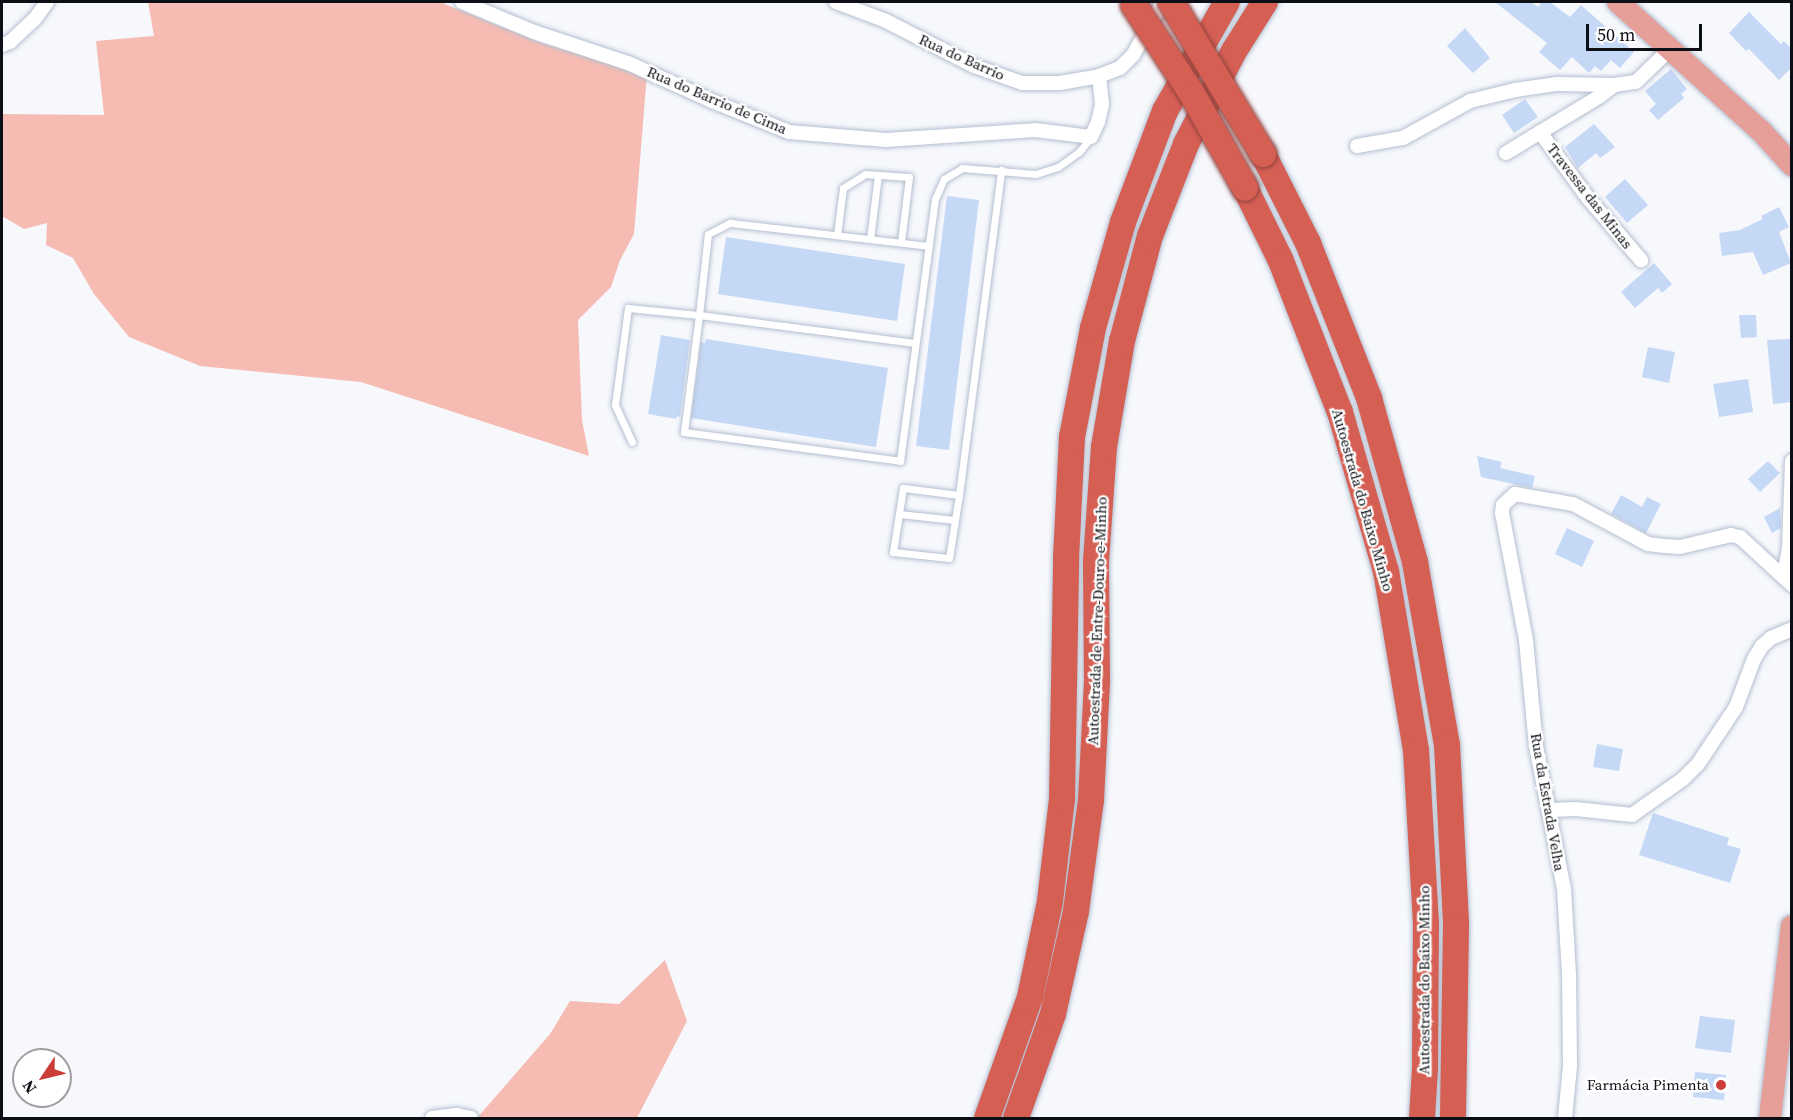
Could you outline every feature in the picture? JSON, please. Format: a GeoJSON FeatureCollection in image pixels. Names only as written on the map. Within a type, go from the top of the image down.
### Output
{"type":"FeatureCollection","features":[{"type":"Feature","properties":{"kind":"highway","name":"Autoestrada do Baixo Minho"},"geometry":{"type":"LineString","coordinates":[[1171,2],[1263,154],[1308,243],[1369,398],[1415,562],[1447,745],[1456,925],[1453,1119]]}},
{"type":"Feature","properties":{"kind":"highway","name":"Autoestrada de Entre-Douro-e-Minho"},"geometry":{"type":"LineString","coordinates":[[987,1119],[1030,997],[1050,901],[1062,799],[1066,559],[1072,437],[1093,328],[1123,222],[1165,111],[1227,2]]}},
{"type":"Feature","properties":{"kind":"highway","name":"Autoestrada de Entre-Douro-e-Minho"},"geometry":{"type":"LineString","coordinates":[[1016,1119],[1053,1014],[1076,911],[1087,834],[1097,681],[1096,561],[1102,470],[1122,341],[1150,236],[1186,144],[1234,51],[1265,2]]}},
{"type":"Feature","properties":{"kind":"highway","name":"Autoestrada do Baixo Minho"},"geometry":{"type":"LineString","coordinates":[[1133,3],[1191,92],[1245,189],[1281,261],[1340,412],[1386,571],[1416,750],[1426,922],[1425,1068],[1422,1119]]}},
{"type":"Feature","properties":{"kind":"main road"},"geometry":{"type":"LineString","coordinates":[[1618,2],[1761,131],[1791,165]]}},
{"type":"Feature","properties":{"kind":"main road"},"geometry":{"type":"LineString","coordinates":[[1770,1119],[1791,926]]}},
{"type":"Feature","properties":{"kind":"street"},"geometry":{"type":"LineString","coordinates":[[2,45],[10,42],[34,20],[47,2]]}},
{"type":"Feature","properties":{"kind":"street","name":"Rua do Barrio de Cima"},"geometry":{"type":"LineString","coordinates":[[462,2],[534,32],[628,63],[712,101],[789,132],[886,140],[1035,130],[1091,137]]}},
{"type":"Feature","properties":{"kind":"street","name":"Rua do Barrio"},"geometry":{"type":"LineString","coordinates":[[836,2],[886,21],[974,66],[1022,83],[1060,83],[1099,76],[1120,68],[1133,55],[1163,2]]}},
{"type":"Feature","properties":{"kind":"street"},"geometry":{"type":"LineString","coordinates":[[1357,146],[1403,138],[1470,101],[1556,84],[1614,85],[1636,81],[1670,49]]}},
{"type":"Feature","properties":{"kind":"street"},"geometry":{"type":"LineString","coordinates":[[1091,137],[1098,122],[1102,104],[1099,76]]}},
{"type":"Feature","properties":{"kind":"street","name":"Travessa das Minas"},"geometry":{"type":"LineString","coordinates":[[1506,153],[1600,96],[1614,85]]}},
{"type":"Feature","properties":{"kind":"street","name":"Travessa das Minas"},"geometry":{"type":"LineString","coordinates":[[1540,132],[1588,198],[1641,260]]}},
{"type":"Feature","properties":{"kind":"street"},"geometry":{"type":"LineString","coordinates":[[1788,581],[1791,460]]}},
{"type":"Feature","properties":{"kind":"street","name":"Rua da Estrada Velha"},"geometry":{"type":"LineString","coordinates":[[1565,1119],[1570,1066],[1569,975],[1564,889],[1536,746],[1526,640],[1502,513],[1508,498],[1515,494],[1573,504],[1648,544],[1680,547],[1731,535],[1740,537],[1788,581]]}},
{"type":"Feature","properties":{"kind":"street"},"geometry":{"type":"LineString","coordinates":[[1550,810],[1576,809],[1632,815],[1683,779],[1698,764],[1736,707],[1754,659],[1762,646],[1771,638],[1791,629]]}},
{"type":"Feature","properties":{"kind":"street"},"geometry":{"type":"LineString","coordinates":[[432,1119],[457,1114],[471,1119]]}},
{"type":"Feature","properties":{"kind":"lane"},"geometry":{"type":"LineString","coordinates":[[929,246],[730,223],[708,234],[684,432],[900,461],[915,343],[929,246],[935,200],[944,179],[963,168],[1036,174],[1058,167],[1079,152],[1091,137]]}},
{"type":"Feature","properties":{"kind":"lane"},"geometry":{"type":"LineString","coordinates":[[959,495],[903,488],[893,552],[949,558],[959,495],[1001,170]]}},
{"type":"Feature","properties":{"kind":"lane"},"geometry":{"type":"LineString","coordinates":[[837,235],[843,188],[865,174],[909,177],[901,242]]}},
{"type":"Feature","properties":{"kind":"lane"},"geometry":{"type":"LineString","coordinates":[[870,239],[878,175]]}},
{"type":"Feature","properties":{"kind":"lane"},"geometry":{"type":"LineString","coordinates":[[632,442],[615,405],[628,308],[915,343]]}},
{"type":"Feature","properties":{"kind":"lane"},"geometry":{"type":"LineString","coordinates":[[899,514],[955,520]]}},
{"type":"Feature","properties":{"kind":"shaded area"},"geometry":{"type":"Polygon","coordinates":[[[148,2],[440,2],[541,43],[647,74],[634,234],[620,260],[611,287],[578,320],[582,420],[589,456],[361,382],[200,366],[129,337],[94,294],[73,258],[46,245],[47,223],[24,229],[2,216],[2,114],[104,115],[96,41],[154,36],[148,2]]]}},
{"type":"Feature","properties":{"kind":"shaded area"},"geometry":{"type":"Polygon","coordinates":[[[665,960],[687,1021],[637,1118],[477,1118],[550,1034],[570,1001],[619,1004],[665,960]]]}},
{"type":"Feature","properties":{"kind":"building"},"geometry":{"type":"Polygon","coordinates":[[[1495,2],[1531,2],[1538,7],[1542,2],[1550,2],[1570,17],[1581,5],[1634,52],[1620,68],[1611,60],[1601,71],[1595,66],[1589,73],[1572,57],[1560,70],[1539,52],[1547,43],[1495,2]]]}},
{"type":"Feature","properties":{"kind":"building"},"geometry":{"type":"Polygon","coordinates":[[[1749,12],[1781,44],[1784,41],[1791,48],[1791,68],[1779,80],[1749,49],[1746,51],[1729,33],[1749,12]]]}},
{"type":"Feature","properties":{"kind":"building"},"geometry":{"type":"Polygon","coordinates":[[[1465,28],[1490,58],[1473,73],[1447,46],[1465,28]]]}},
{"type":"Feature","properties":{"kind":"building"},"geometry":{"type":"Polygon","coordinates":[[[1671,69],[1687,89],[1681,94],[1684,98],[1658,120],[1649,110],[1656,104],[1645,91],[1671,69]]]}},
{"type":"Feature","properties":{"kind":"building"},"geometry":{"type":"Polygon","coordinates":[[[1525,99],[1538,117],[1514,133],[1502,115],[1525,99]]]}},
{"type":"Feature","properties":{"kind":"building"},"geometry":{"type":"Polygon","coordinates":[[[1594,124],[1615,147],[1600,158],[1596,153],[1578,168],[1565,147],[1594,124]]]}},
{"type":"Feature","properties":{"kind":"building"},"geometry":{"type":"Polygon","coordinates":[[[1625,179],[1648,205],[1627,223],[1605,197],[1625,179]]]}},
{"type":"Feature","properties":{"kind":"building"},"geometry":{"type":"Polygon","coordinates":[[[947,196],[979,200],[949,450],[916,446],[947,196]]]}},
{"type":"Feature","properties":{"kind":"building"},"geometry":{"type":"Polygon","coordinates":[[[1779,207],[1789,227],[1779,232],[1791,263],[1763,275],[1753,252],[1722,256],[1719,233],[1740,230],[1763,219],[1761,216],[1779,207]]]}},
{"type":"Feature","properties":{"kind":"building"},"geometry":{"type":"Polygon","coordinates":[[[726,237],[905,264],[897,321],[718,294],[726,237]]]}},
{"type":"Feature","properties":{"kind":"building"},"geometry":{"type":"Polygon","coordinates":[[[1654,263],[1672,284],[1662,293],[1658,288],[1635,308],[1621,292],[1654,263]]]}},
{"type":"Feature","properties":{"kind":"building"},"geometry":{"type":"Polygon","coordinates":[[[1739,315],[1756,315],[1757,337],[1741,338],[1739,315]]]}},
{"type":"Feature","properties":{"kind":"building"},"geometry":{"type":"Polygon","coordinates":[[[661,335],[690,340],[680,417],[677,416],[676,419],[648,414],[661,335]]]}},
{"type":"Feature","properties":{"kind":"building"},"geometry":{"type":"Polygon","coordinates":[[[706,339],[888,368],[876,447],[691,418],[701,342],[705,343],[706,339]]]}},
{"type":"Feature","properties":{"kind":"building"},"geometry":{"type":"Polygon","coordinates":[[[1791,339],[1791,402],[1773,404],[1767,340],[1791,339]]]}},
{"type":"Feature","properties":{"kind":"building"},"geometry":{"type":"Polygon","coordinates":[[[1648,347],[1675,352],[1669,383],[1642,377],[1648,347]]]}},
{"type":"Feature","properties":{"kind":"building"},"geometry":{"type":"Polygon","coordinates":[[[1748,379],[1753,412],[1719,417],[1713,384],[1748,379]]]}},
{"type":"Feature","properties":{"kind":"building"},"geometry":{"type":"Polygon","coordinates":[[[1477,456],[1502,462],[1500,468],[1535,476],[1532,488],[1481,477],[1477,456]]]}},
{"type":"Feature","properties":{"kind":"building"},"geometry":{"type":"Polygon","coordinates":[[[1768,461],[1780,473],[1760,492],[1748,479],[1768,461]]]}},
{"type":"Feature","properties":{"kind":"building"},"geometry":{"type":"Polygon","coordinates":[[[1621,495],[1642,507],[1647,497],[1661,504],[1646,533],[1611,514],[1621,495]]]}},
{"type":"Feature","properties":{"kind":"building"},"geometry":{"type":"Polygon","coordinates":[[[1780,508],[1781,528],[1772,533],[1764,517],[1780,508]]]}},
{"type":"Feature","properties":{"kind":"building"},"geometry":{"type":"Polygon","coordinates":[[[1567,528],[1594,541],[1582,567],[1555,554],[1567,528]]]}},
{"type":"Feature","properties":{"kind":"building"},"geometry":{"type":"Polygon","coordinates":[[[1597,744],[1623,749],[1619,771],[1593,767],[1597,744]]]}},
{"type":"Feature","properties":{"kind":"building"},"geometry":{"type":"Polygon","coordinates":[[[1653,813],[1729,838],[1727,845],[1741,849],[1730,883],[1639,855],[1653,813]]]}},
{"type":"Feature","properties":{"kind":"building"},"geometry":{"type":"Polygon","coordinates":[[[1700,1016],[1735,1020],[1731,1053],[1695,1048],[1700,1016]]]}},
{"type":"Feature","properties":{"kind":"building"},"geometry":{"type":"Polygon","coordinates":[[[1695,1072],[1726,1075],[1724,1100],[1693,1097],[1695,1072]]]}},
{"type":"Feature","properties":{"kind":"place","name":"Farmácia Pimenta"},"geometry":{"type":"Point","coordinates":[1721,1085]}}]}
